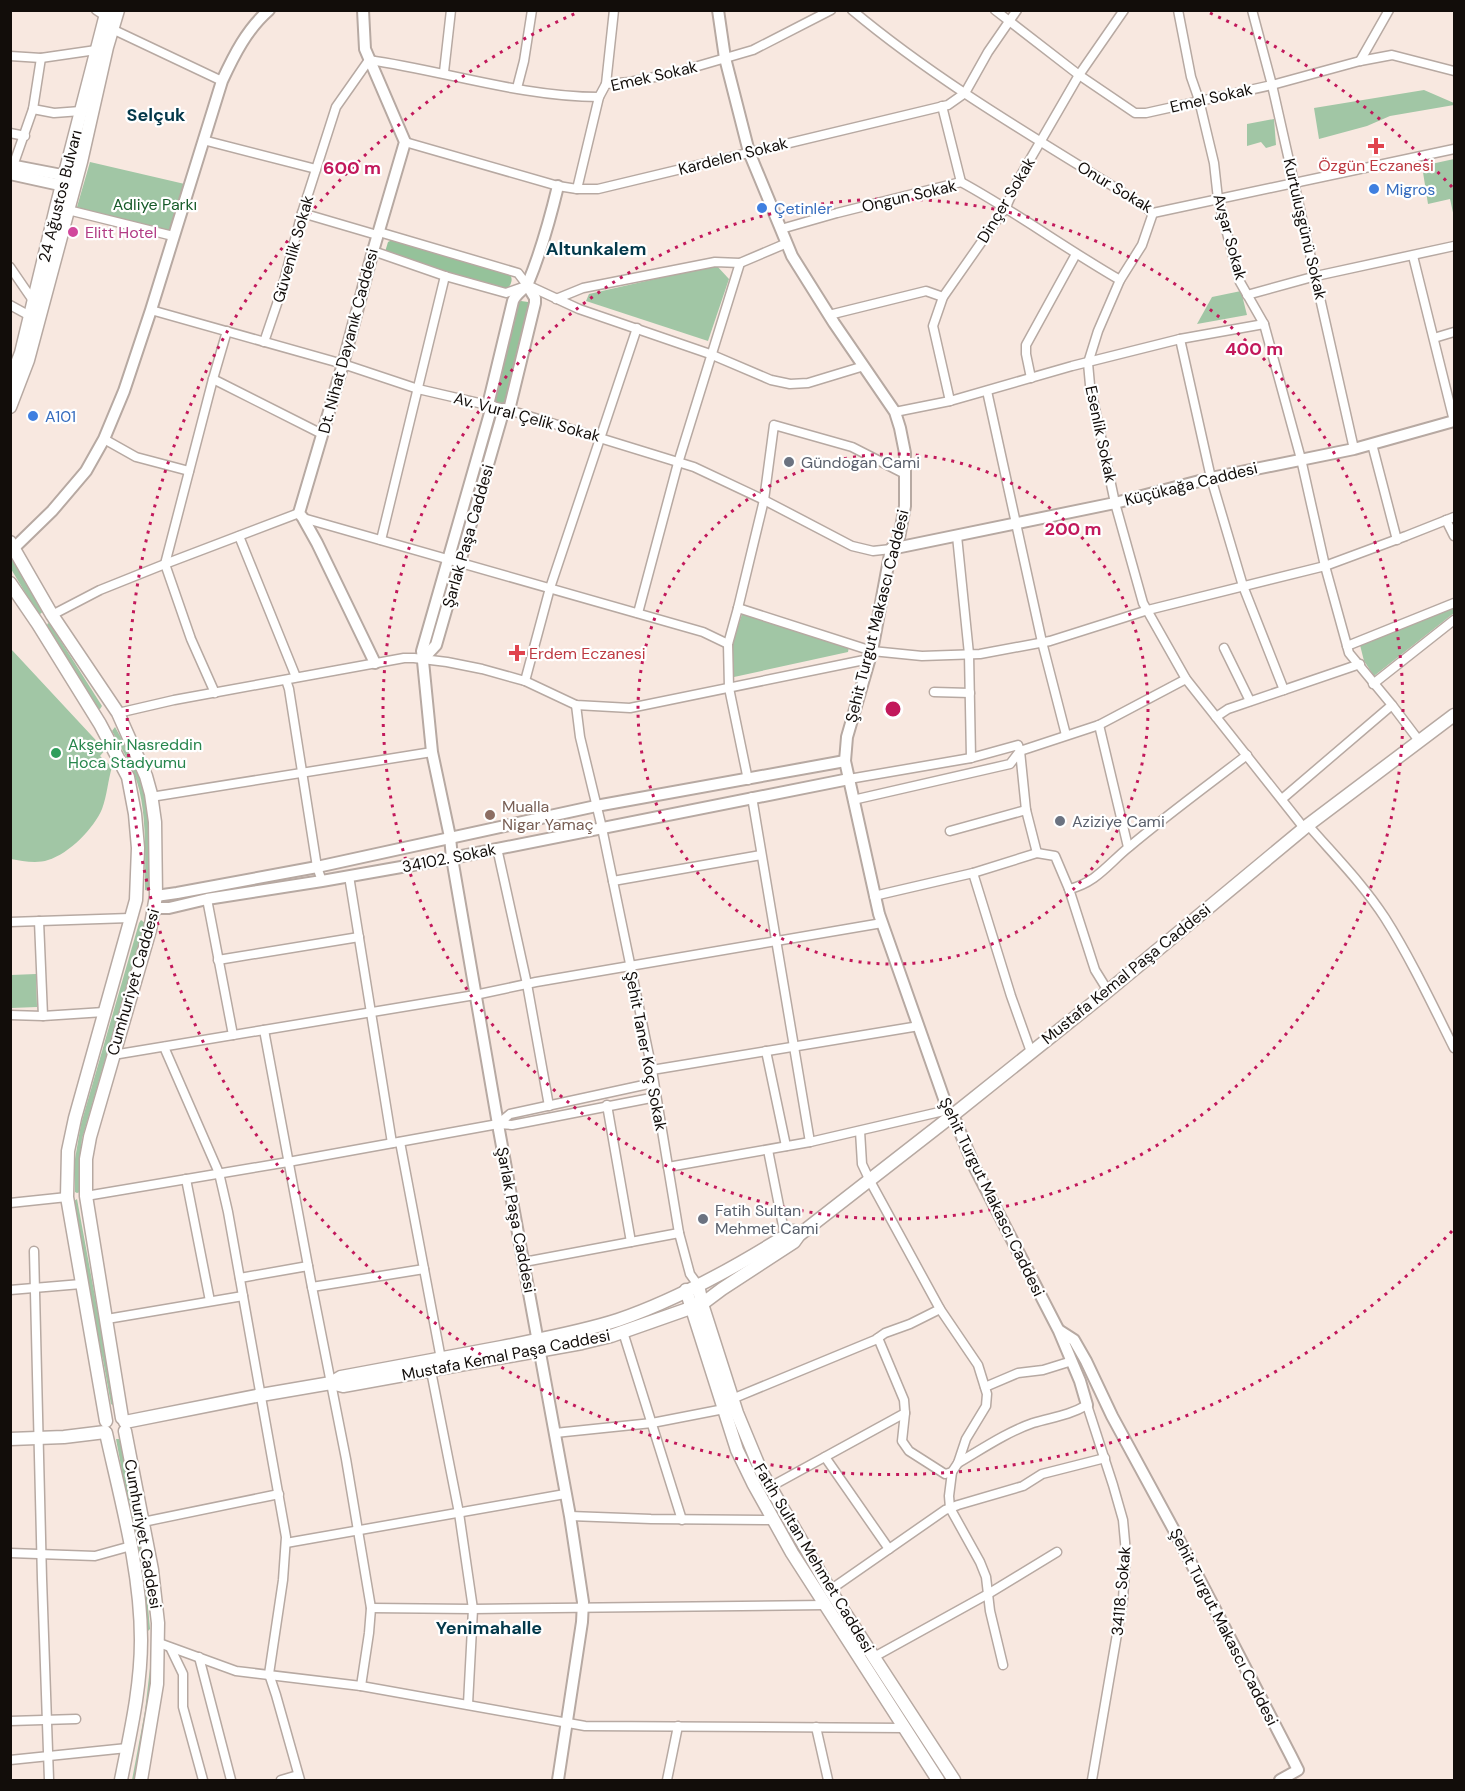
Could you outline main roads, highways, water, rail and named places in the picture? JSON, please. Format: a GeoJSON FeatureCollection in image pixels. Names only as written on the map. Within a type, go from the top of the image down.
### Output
{"type":"FeatureCollection","features":[{"type":"Feature","properties":{"kind":"main road","name":"24 Ağustos Bulvarı"},"geometry":{"type":"LineString","coordinates":[[10,381],[21,353],[118,10]]}},
{"type":"Feature","properties":{"kind":"main road","name":"24 Ağustos Bulvarı"},"geometry":{"type":"LineString","coordinates":[[70,182],[81,111],[103,12]]}},
{"type":"Feature","properties":{"kind":"main road"},"geometry":{"type":"LineString","coordinates":[[10,407],[28,360],[68,210],[70,182]]}},
{"type":"Feature","properties":{"kind":"main road","name":"Cumhuriyet Caddesi"},"geometry":{"type":"LineString","coordinates":[[13,545],[52,615],[118,713],[146,776],[156,840],[155,902],[150,930],[113,1054],[86,1159],[86,1196],[124,1424],[155,1590],[159,1643],[157,1684],[141,1780]]}},
{"type":"Feature","properties":{"kind":"main road","name":"Cumhuriyet Caddesi"},"geometry":{"type":"LineString","coordinates":[[10,583],[100,724],[128,777],[134,800],[138,887],[70,1137],[67,1163],[67,1197],[81,1284],[106,1429],[136,1580],[141,1640],[137,1693],[121,1780]]}},
{"type":"Feature","properties":{"kind":"main road"},"geometry":{"type":"LineString","coordinates":[[38,624],[52,615]]}},
{"type":"Feature","properties":{"kind":"main road"},"geometry":{"type":"LineString","coordinates":[[100,724],[118,713]]}},
{"type":"Feature","properties":{"kind":"main road","name":"Mustafa Kemal Paşa Caddesi"},"geometry":{"type":"LineString","coordinates":[[124,1424],[261,1395],[331,1383],[341,1377],[441,1359],[539,1345],[582,1343],[623,1332],[696,1306],[794,1242],[799,1235],[870,1181],[950,1113],[1108,991],[1306,827],[1455,716]]}},
{"type":"Feature","properties":{"kind":"main road"},"geometry":{"type":"LineString","coordinates":[[133,912],[155,902]]}},
{"type":"Feature","properties":{"kind":"main road"},"geometry":{"type":"LineString","coordinates":[[67,1197],[86,1196]]}},
{"type":"Feature","properties":{"kind":"main road","name":"Mustafa Kemal Paşa Caddesi"},"geometry":{"type":"LineString","coordinates":[[331,1383],[343,1386],[431,1371],[539,1345],[650,1307],[763,1251],[793,1232],[799,1235]]}},
{"type":"Feature","properties":{"kind":"main road","name":"Fatih Sultan Mehmet Caddesi"},"geometry":{"type":"LineString","coordinates":[[698,1285],[696,1306],[724,1409],[740,1456],[773,1520],[938,1780]]}},
{"type":"Feature","properties":{"kind":"main road","name":"Fatih Sultan Mehmet Caddesi"},"geometry":{"type":"LineString","coordinates":[[686,1290],[696,1306],[753,1455],[770,1487],[830,1590],[954,1780]]}},
{"type":"Feature","properties":{"kind":"main road"},"geometry":{"type":"LineString","coordinates":[[10,1439],[39,1439],[106,1429],[110,1417],[115,1416],[124,1424]]}},
{"type":"Feature","properties":{"kind":"main road","name":"Cumhuriyet Caddesi"},"geometry":{"type":"LineString","coordinates":[[106,1429],[112,1437],[118,1437],[124,1424]]}},
{"type":"Feature","properties":{"kind":"main road"},"geometry":{"type":"LineString","coordinates":[[141,1640],[159,1643]]}},
{"type":"Feature","properties":{"kind":"place","name":"Özgün Eczanesi"},"geometry":{"type":"Point","coordinates":[1376,146]}},
{"type":"Feature","properties":{"kind":"place","name":"Migros"},"geometry":{"type":"Point","coordinates":[1374,189]}},
{"type":"Feature","properties":{"kind":"place","name":"Çetinler"},"geometry":{"type":"Point","coordinates":[762,208]}},
{"type":"Feature","properties":{"kind":"place","name":"Elitt Hotel"},"geometry":{"type":"Point","coordinates":[73,232]}},
{"type":"Feature","properties":{"kind":"place","name":"A101"},"geometry":{"type":"Point","coordinates":[33,416]}},
{"type":"Feature","properties":{"kind":"place","name":"Gündogan Cami"},"geometry":{"type":"Point","coordinates":[789,462]}},
{"type":"Feature","properties":{"kind":"place","name":"Erdem Eczanesi"},"geometry":{"type":"Point","coordinates":[517,653]}},
{"type":"Feature","properties":{"kind":"place","name":"Akşehir Nasreddin Hoca Stadyumu"},"geometry":{"type":"Point","coordinates":[56,753]}},
{"type":"Feature","properties":{"kind":"place","name":"Mualla Nigar Yamaç"},"geometry":{"type":"Point","coordinates":[490,815]}},
{"type":"Feature","properties":{"kind":"place","name":"Aziziye Cami"},"geometry":{"type":"Point","coordinates":[1060,821]}},
{"type":"Feature","properties":{"kind":"place","name":"Fatih Sultan Mehmet Cami"},"geometry":{"type":"Point","coordinates":[703,1219]}},
{"type":"Feature","properties":{"kind":"district","name":"Selçuk"},"geometry":{"type":"Point","coordinates":[156,115]}},
{"type":"Feature","properties":{"kind":"district","name":"Altunkalem"},"geometry":{"type":"Point","coordinates":[596,249]}},
{"type":"Feature","properties":{"kind":"district","name":"Yenimahalle"},"geometry":{"type":"Point","coordinates":[489,1628]}},
{"type":"Feature","properties":{"kind":"park label","name":"Adliye Parkı"},"geometry":{"type":"Point","coordinates":[155,204]}}]}
